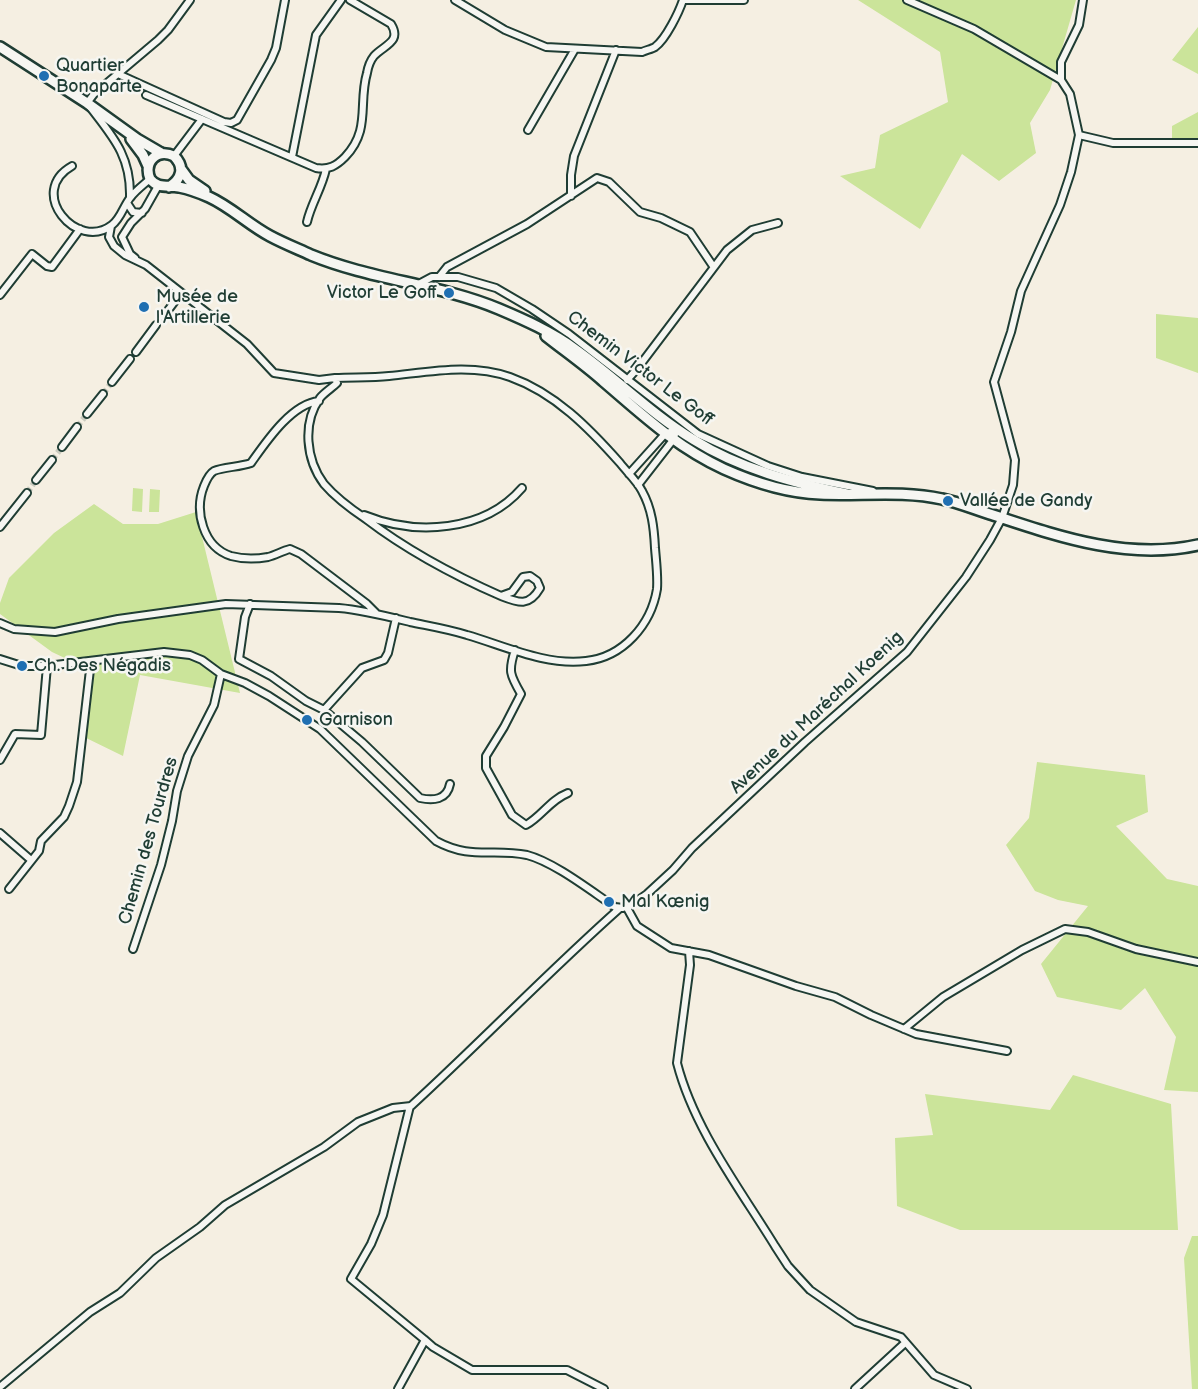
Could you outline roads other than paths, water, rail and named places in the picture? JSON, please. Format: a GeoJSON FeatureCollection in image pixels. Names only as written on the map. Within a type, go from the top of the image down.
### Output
{"type":"FeatureCollection","features":[{"type":"Feature","properties":{"kind":"street"},"geometry":{"type":"LineString","coordinates":[[87,103],[94,94],[168,30],[190,0]]}},
{"type":"Feature","properties":{"kind":"street"},"geometry":{"type":"LineString","coordinates":[[118,74],[224,122],[231,123],[237,120],[271,60],[276,48],[285,0]]}},
{"type":"Feature","properties":{"kind":"street"},"geometry":{"type":"LineString","coordinates":[[292,157],[315,35],[341,0]]}},
{"type":"Feature","properties":{"kind":"street"},"geometry":{"type":"LineString","coordinates":[[146,95],[316,168],[326,169],[340,162],[359,138],[369,64],[394,38],[391,24],[350,0]]}},
{"type":"Feature","properties":{"kind":"street"},"geometry":{"type":"LineString","coordinates":[[455,0],[518,37],[546,47],[642,52],[655,47],[670,26],[683,0],[744,0]]}},
{"type":"Feature","properties":{"kind":"street"},"geometry":{"type":"LineString","coordinates":[[907,0],[974,29],[1060,80],[1070,94],[1079,135],[1113,143],[1198,143]]}},
{"type":"Feature","properties":{"kind":"street"},"geometry":{"type":"LineString","coordinates":[[1060,80],[1061,62],[1079,25],[1083,0]]}},
{"type":"Feature","properties":{"kind":"street"},"geometry":{"type":"LineString","coordinates":[[0,48],[161,153],[174,156],[189,180],[210,197],[270,236],[312,255],[380,278],[478,302],[526,321],[548,331],[574,348],[695,441],[758,470],[784,479],[847,494]]}},
{"type":"Feature","properties":{"kind":"street"},"geometry":{"type":"LineString","coordinates":[[528,130],[575,49]]}},
{"type":"Feature","properties":{"kind":"street"},"geometry":{"type":"LineString","coordinates":[[570,196],[570,175],[579,138],[616,51]]}},
{"type":"Feature","properties":{"kind":"street"},"geometry":{"type":"LineString","coordinates":[[87,103],[121,150],[128,168],[129,200],[132,212],[141,213]]}},
{"type":"Feature","properties":{"kind":"street"},"geometry":{"type":"LineString","coordinates":[[174,156],[202,119]]}},
{"type":"Feature","properties":{"kind":"street"},"geometry":{"type":"LineString","coordinates":[[114,123],[138,148],[148,166],[150,179],[158,186],[188,189],[210,197]]}},
{"type":"Feature","properties":{"kind":"street","name":"Avenue du Maréchal Koenig"},"geometry":{"type":"LineString","coordinates":[[410,1106],[500,1023],[560,962],[623,908],[647,894],[673,870],[692,848],[805,742],[907,652],[966,577],[1002,518],[1013,485],[1016,473],[1015,460],[994,382],[1011,332],[1021,291],[1060,205],[1071,172],[1079,135]]}},
{"type":"Feature","properties":{"kind":"street"},"geometry":{"type":"LineString","coordinates":[[148,166],[152,157],[161,153]]}},
{"type":"Feature","properties":{"kind":"street"},"geometry":{"type":"LineString","coordinates":[[72,166],[56,180],[53,192],[57,211],[73,227],[92,233],[111,226],[121,215],[129,200],[150,179]]}},
{"type":"Feature","properties":{"kind":"street"},"geometry":{"type":"LineString","coordinates":[[307,222],[322,186],[326,169]]}},
{"type":"Feature","properties":{"kind":"street"},"geometry":{"type":"LineString","coordinates":[[169,187],[178,180],[182,170]]}},
{"type":"Feature","properties":{"kind":"street"},"geometry":{"type":"LineString","coordinates":[[439,277],[447,267],[527,224],[597,178],[609,182],[640,213],[661,218],[690,232],[713,266]]}},
{"type":"Feature","properties":{"kind":"street"},"geometry":{"type":"LineString","coordinates":[[0,623],[14,629],[55,632],[157,613],[226,604],[339,608],[442,628],[565,662],[587,661],[606,656],[626,645],[638,632],[650,612],[657,588],[651,510],[638,485],[629,474],[597,438],[568,411],[536,389],[490,371],[439,369],[387,376],[319,380],[274,373],[247,344],[130,254],[123,237],[131,223],[152,199],[158,186]]}},
{"type":"Feature","properties":{"kind":"street"},"geometry":{"type":"LineString","coordinates":[[627,380],[727,250],[752,230],[778,223]]}},
{"type":"Feature","properties":{"kind":"street"},"geometry":{"type":"LineString","coordinates":[[111,226],[110,237],[114,246],[125,255],[146,265]]}},
{"type":"Feature","properties":{"kind":"street"},"geometry":{"type":"LineString","coordinates":[[0,295],[32,254],[47,266],[52,267],[80,230]]}},
{"type":"Feature","properties":{"kind":"street","name":"Chemin Victor Le Goff"},"geometry":{"type":"LineString","coordinates":[[416,286],[432,277],[458,277],[496,288],[569,334],[698,434],[768,466],[802,477],[850,485],[886,495]]}},
{"type":"Feature","properties":{"kind":"street"},"geometry":{"type":"LineString","coordinates":[[163,316],[181,293]]}},
{"type":"Feature","properties":{"kind":"street"},"geometry":{"type":"LineString","coordinates":[[526,321],[601,379],[673,440],[726,470],[758,482],[788,490],[819,494],[916,495],[943,499],[1098,546],[1143,550],[1198,545]]}},
{"type":"Feature","properties":{"kind":"street"},"geometry":{"type":"LineString","coordinates":[[136,352],[156,325]]}},
{"type":"Feature","properties":{"kind":"street"},"geometry":{"type":"LineString","coordinates":[[112,382],[130,359]]}},
{"type":"Feature","properties":{"kind":"street"},"geometry":{"type":"LineString","coordinates":[[335,378],[337,383],[319,401],[309,426],[310,455],[324,484],[339,499],[418,556],[456,577],[501,596],[517,602],[527,602],[536,597],[540,588],[537,580],[530,576],[523,577],[512,592],[501,596]]}},
{"type":"Feature","properties":{"kind":"street"},"geometry":{"type":"LineString","coordinates":[[87,414],[102,394]]}},
{"type":"Feature","properties":{"kind":"street"},"geometry":{"type":"LineString","coordinates":[[319,401],[307,404],[282,423],[250,463],[214,471],[206,479],[198,509],[202,524],[220,551],[231,556],[268,557],[290,549],[301,554],[377,614]]}},
{"type":"Feature","properties":{"kind":"street"},"geometry":{"type":"LineString","coordinates":[[62,447],[77,427]]}},
{"type":"Feature","properties":{"kind":"street"},"geometry":{"type":"LineString","coordinates":[[629,474],[665,434],[677,429]]}},
{"type":"Feature","properties":{"kind":"street"},"geometry":{"type":"LineString","coordinates":[[638,485],[673,440],[677,429]]}},
{"type":"Feature","properties":{"kind":"street"},"geometry":{"type":"LineString","coordinates":[[36,480],[52,460]]}},
{"type":"Feature","properties":{"kind":"street"},"geometry":{"type":"LineString","coordinates":[[355,511],[395,524],[414,527],[453,526],[498,510],[522,488]]}},
{"type":"Feature","properties":{"kind":"street"},"geometry":{"type":"LineString","coordinates":[[0,527],[27,493]]}},
{"type":"Feature","properties":{"kind":"street"},"geometry":{"type":"LineString","coordinates":[[250,604],[245,617],[239,659],[271,676],[306,701],[324,710],[362,742],[420,798],[429,800],[441,798],[449,789],[450,784]]}},
{"type":"Feature","properties":{"kind":"street"},"geometry":{"type":"LineString","coordinates":[[324,710],[362,668],[384,660],[388,653],[396,618]]}},
{"type":"Feature","properties":{"kind":"street"},"geometry":{"type":"LineString","coordinates":[[515,650],[510,666],[511,677],[521,694],[486,756],[486,768],[512,814],[526,825],[557,797],[568,793]]}},
{"type":"Feature","properties":{"kind":"street"},"geometry":{"type":"LineString","coordinates":[[0,659],[22,666],[47,666],[151,652],[177,652],[202,660],[221,674],[245,682],[270,696],[320,729],[436,841],[465,853],[508,854],[536,858],[623,908],[638,926],[671,948],[709,955],[795,986],[836,997],[916,1034],[1007,1051]]}},
{"type":"Feature","properties":{"kind":"street"},"geometry":{"type":"LineString","coordinates":[[9,889],[39,851],[41,841],[64,818],[77,782],[91,661]]}},
{"type":"Feature","properties":{"kind":"street"},"geometry":{"type":"LineString","coordinates":[[0,760],[15,734],[41,735],[47,666]]}},
{"type":"Feature","properties":{"kind":"street","name":"Chemin des Tourdres"},"geometry":{"type":"LineString","coordinates":[[133,949],[161,865],[177,791],[188,756],[214,705],[221,674]]}},
{"type":"Feature","properties":{"kind":"street"},"geometry":{"type":"LineString","coordinates":[[0,833],[31,860]]}},
{"type":"Feature","properties":{"kind":"street"},"geometry":{"type":"LineString","coordinates":[[904,1029],[943,997],[1022,950],[1065,929],[1088,932],[1136,949],[1198,962]]}},
{"type":"Feature","properties":{"kind":"street"},"geometry":{"type":"LineString","coordinates":[[689,951],[690,965],[677,1064],[689,1104],[775,1246],[788,1266],[810,1290],[856,1322],[900,1337],[934,1375],[967,1389]]}},
{"type":"Feature","properties":{"kind":"street"},"geometry":{"type":"LineString","coordinates":[[0,1387],[90,1312],[120,1293],[156,1258],[201,1227],[225,1205],[324,1147],[358,1122],[393,1108],[410,1106],[383,1215],[371,1244],[351,1279],[425,1340],[472,1370],[567,1370],[604,1389]]}},
{"type":"Feature","properties":{"kind":"street"},"geometry":{"type":"LineString","coordinates":[[398,1389],[425,1340]]}},
{"type":"Feature","properties":{"kind":"street"},"geometry":{"type":"LineString","coordinates":[[855,1389],[905,1343]]}},
{"type":"Feature","properties":{"kind":"tunnel"},"geometry":{"type":"LineString","coordinates":[[103,394],[112,382]]}},
{"type":"Feature","properties":{"kind":"tunnel"},"geometry":{"type":"LineString","coordinates":[[77,427],[87,414]]}},
{"type":"Feature","properties":{"kind":"tunnel"},"geometry":{"type":"LineString","coordinates":[[52,460],[62,447]]}},
{"type":"Feature","properties":{"kind":"tunnel"},"geometry":{"type":"LineString","coordinates":[[27,493],[36,480]]}},
{"type":"Feature","properties":{"kind":"place","name":"Quartier Bonaparte"},"geometry":{"type":"Point","coordinates":[44,76]}},
{"type":"Feature","properties":{"kind":"place","name":"Victor Le Goff"},"geometry":{"type":"Point","coordinates":[449,293]}},
{"type":"Feature","properties":{"kind":"place","name":"Musée de l'Artillerie"},"geometry":{"type":"Point","coordinates":[144,307]}},
{"type":"Feature","properties":{"kind":"place","name":"Vallée de Gandy"},"geometry":{"type":"Point","coordinates":[948,501]}},
{"type":"Feature","properties":{"kind":"place","name":"Ch. Des Négadis"},"geometry":{"type":"Point","coordinates":[22,666]}},
{"type":"Feature","properties":{"kind":"place","name":"Garnison"},"geometry":{"type":"Point","coordinates":[307,720]}},
{"type":"Feature","properties":{"kind":"place","name":"Mal Kœnig"},"geometry":{"type":"Point","coordinates":[609,902]}}]}
